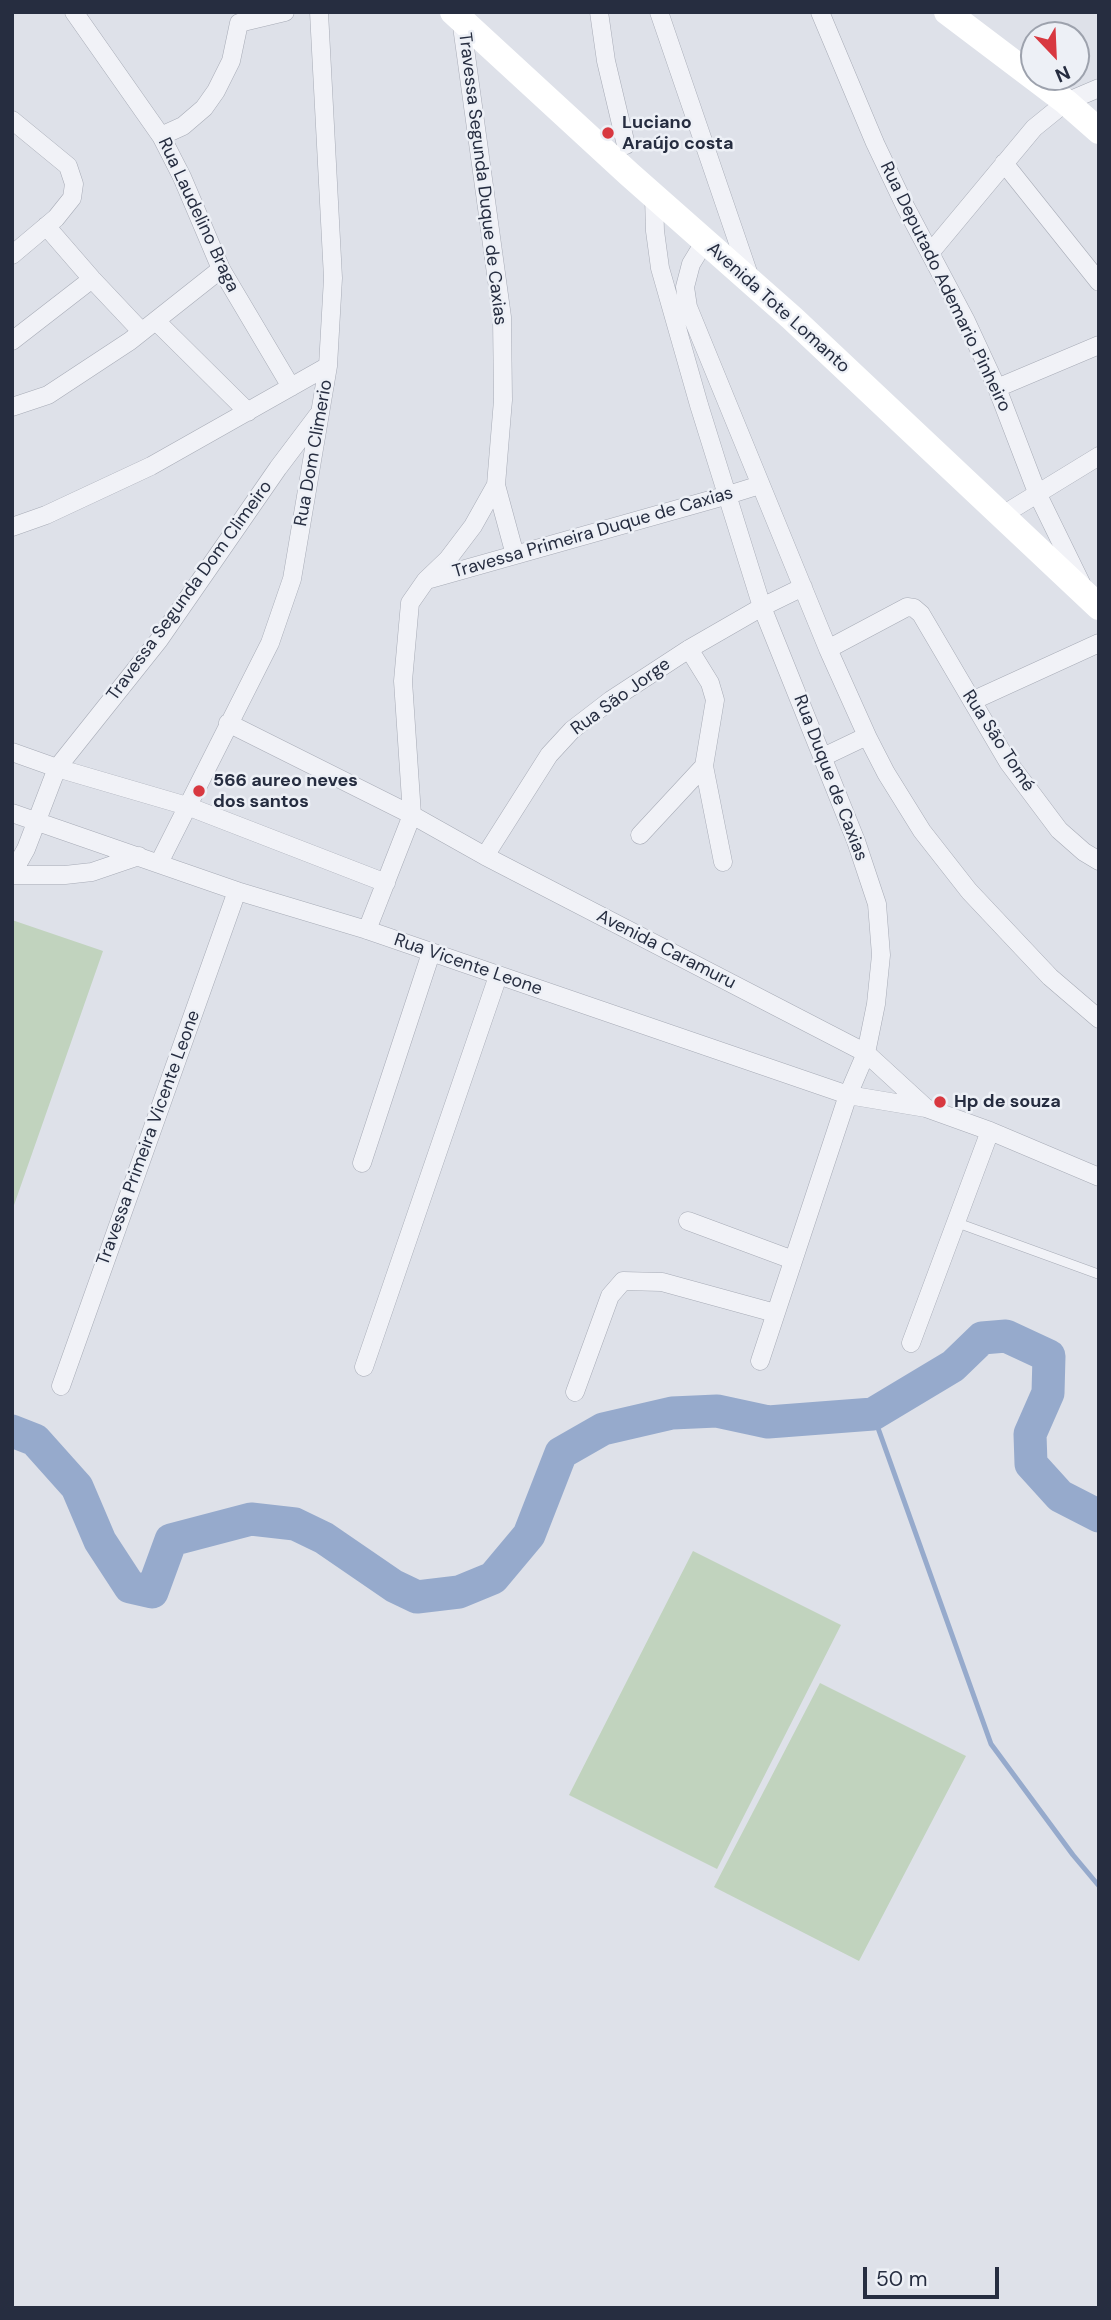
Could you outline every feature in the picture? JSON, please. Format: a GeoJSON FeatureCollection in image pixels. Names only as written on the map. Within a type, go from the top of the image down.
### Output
{"type":"FeatureCollection","features":[{"type":"Feature","properties":{"kind":"main road"},"geometry":{"type":"LineString","coordinates":[[947,12],[1066,102],[1099,131]]}},
{"type":"Feature","properties":{"kind":"main road","name":"Avenida Tote Lomanto"},"geometry":{"type":"LineString","coordinates":[[457,16],[654,197],[751,281],[1094,603]]}},
{"type":"Feature","properties":{"kind":"street","name":"Rua Laudelino Braga"},"geometry":{"type":"LineString","coordinates":[[74,12],[161,136],[220,269],[291,387]]}},
{"type":"Feature","properties":{"kind":"street"},"geometry":{"type":"LineString","coordinates":[[161,136],[183,126],[204,108],[216,91],[231,61],[235,18],[285,12]]}},
{"type":"Feature","properties":{"kind":"street","name":"Rua Dom Climerio"},"geometry":{"type":"LineString","coordinates":[[159,863],[270,643],[292,579],[328,366],[332,278],[320,12]]}},
{"type":"Feature","properties":{"kind":"street"},"geometry":{"type":"LineString","coordinates":[[599,12],[626,145]]}},
{"type":"Feature","properties":{"kind":"street"},"geometry":{"type":"LineString","coordinates":[[659,12],[751,281]]}},
{"type":"Feature","properties":{"kind":"street","name":"Rua Deputado Ademario Pinheiro"},"geometry":{"type":"LineString","coordinates":[[820,12],[875,143],[997,388],[1038,495],[1094,603]]}},
{"type":"Feature","properties":{"kind":"street","name":"Travessa Segunda Duque de Caxias"},"geometry":{"type":"LineString","coordinates":[[367,930],[412,816],[403,681],[410,603],[426,580],[448,559],[473,526],[496,485],[503,400],[502,317],[457,16]]}},
{"type":"Feature","properties":{"kind":"street"},"geometry":{"type":"LineString","coordinates":[[930,253],[1034,128],[1066,102],[1099,88]]}},
{"type":"Feature","properties":{"kind":"street"},"geometry":{"type":"LineString","coordinates":[[12,120],[68,166],[74,184],[72,198],[46,226],[12,255]]}},
{"type":"Feature","properties":{"kind":"street"},"geometry":{"type":"LineString","coordinates":[[1004,163],[1099,282]]}},
{"type":"Feature","properties":{"kind":"street","name":"Rua Duque de Caxias"},"geometry":{"type":"LineString","coordinates":[[654,197],[658,256],[679,308],[735,418],[828,649],[886,773],[922,831],[969,891],[1050,976],[1099,1019]]}},
{"type":"Feature","properties":{"kind":"street"},"geometry":{"type":"LineString","coordinates":[[46,226],[92,279],[248,412]]}},
{"type":"Feature","properties":{"kind":"street","name":"Rua Duque de Caxias"},"geometry":{"type":"LineString","coordinates":[[705,241],[691,264],[679,308],[699,405],[762,607],[856,841],[877,904],[881,955],[876,1004],[866,1053],[848,1095],[760,1360]]}},
{"type":"Feature","properties":{"kind":"street"},"geometry":{"type":"LineString","coordinates":[[12,407],[48,395],[149,326],[220,269]]}},
{"type":"Feature","properties":{"kind":"street"},"geometry":{"type":"LineString","coordinates":[[12,341],[92,279]]}},
{"type":"Feature","properties":{"kind":"street"},"geometry":{"type":"LineString","coordinates":[[997,388],[1099,345]]}},
{"type":"Feature","properties":{"kind":"street"},"geometry":{"type":"LineString","coordinates":[[12,527],[151,466],[328,366]]}},
{"type":"Feature","properties":{"kind":"street","name":"Travessa Segunda Dom Climeiro"},"geometry":{"type":"LineString","coordinates":[[12,874],[26,849],[57,768],[159,640],[320,412]]}},
{"type":"Feature","properties":{"kind":"street"},"geometry":{"type":"LineString","coordinates":[[1001,516],[1096,464]]}},
{"type":"Feature","properties":{"kind":"street"},"geometry":{"type":"LineString","coordinates":[[496,485],[515,555]]}},
{"type":"Feature","properties":{"kind":"street","name":"Travessa Primeira Duque de Caxias"},"geometry":{"type":"LineString","coordinates":[[426,580],[760,485]]}},
{"type":"Feature","properties":{"kind":"street","name":"Rua São Jorge"},"geometry":{"type":"LineString","coordinates":[[485,856],[549,755],[572,730],[611,700],[688,649],[803,587]]}},
{"type":"Feature","properties":{"kind":"street","name":"Rua São Tomé"},"geometry":{"type":"LineString","coordinates":[[828,649],[907,607],[914,608],[921,614],[1008,762],[1059,830],[1099,861]]}},
{"type":"Feature","properties":{"kind":"street"},"geometry":{"type":"LineString","coordinates":[[972,701],[1099,643]]}},
{"type":"Feature","properties":{"kind":"street"},"geometry":{"type":"LineString","coordinates":[[688,649],[710,684],[715,700],[704,766],[723,862]]}},
{"type":"Feature","properties":{"kind":"street","name":"Avenida Caramuru"},"geometry":{"type":"LineString","coordinates":[[229,723],[866,1053],[926,1108],[990,1131],[1099,1177]]}},
{"type":"Feature","properties":{"kind":"street"},"geometry":{"type":"LineString","coordinates":[[823,757],[867,736]]}},
{"type":"Feature","properties":{"kind":"street"},"geometry":{"type":"LineString","coordinates":[[12,752],[187,806],[386,883]]}},
{"type":"Feature","properties":{"kind":"street"},"geometry":{"type":"LineString","coordinates":[[640,835],[704,766]]}},
{"type":"Feature","properties":{"kind":"street","name":"Rua Vicente Leone"},"geometry":{"type":"LineString","coordinates":[[12,813],[237,891],[367,930],[848,1095],[926,1108]]}},
{"type":"Feature","properties":{"kind":"street"},"geometry":{"type":"LineString","coordinates":[[12,874],[65,875],[92,872],[139,856]]}},
{"type":"Feature","properties":{"kind":"street","name":"Travessa Primeira Vicente Leone"},"geometry":{"type":"LineString","coordinates":[[61,1386],[237,891]]}},
{"type":"Feature","properties":{"kind":"street"},"geometry":{"type":"LineString","coordinates":[[362,1163],[431,953]]}},
{"type":"Feature","properties":{"kind":"street"},"geometry":{"type":"LineString","coordinates":[[364,1367],[498,976]]}},
{"type":"Feature","properties":{"kind":"street"},"geometry":{"type":"LineString","coordinates":[[911,1343],[990,1131]]}},
{"type":"Feature","properties":{"kind":"street"},"geometry":{"type":"LineString","coordinates":[[688,1221],[793,1259]]}},
{"type":"Feature","properties":{"kind":"street"},"geometry":{"type":"LineString","coordinates":[[575,1392],[610,1296],[623,1281],[662,1282],[775,1313]]}},
{"type":"Feature","properties":{"kind":"lane"},"geometry":{"type":"LineString","coordinates":[[955,1222],[1098,1274]]}},
{"type":"Feature","properties":{"kind":"green space"},"geometry":{"type":"Polygon","coordinates":[[[12,920],[103,951],[13,1208],[12,1208],[12,920]]]}},
{"type":"Feature","properties":{"kind":"green space"},"geometry":{"type":"Polygon","coordinates":[[[693,1551],[841,1625],[717,1869],[569,1795],[693,1551]]]}},
{"type":"Feature","properties":{"kind":"green space"},"geometry":{"type":"Polygon","coordinates":[[[820,1683],[966,1756],[859,1961],[714,1887],[820,1683]]]}},
{"type":"Feature","properties":{"kind":"waterway"},"geometry":{"type":"LineString","coordinates":[[12,1431],[35,1440],[77,1487],[100,1541],[130,1587],[152,1592],[171,1540],[251,1519],[295,1524],[324,1538],[394,1586],[417,1597],[459,1592],[493,1578],[529,1535],[561,1453],[603,1429],[672,1413],[717,1411],[768,1422],[873,1414],[953,1366],[982,1338],[1006,1336],[1049,1356],[1048,1393],[1030,1434],[1031,1464],[1060,1496],[1099,1516]]}},
{"type":"Feature","properties":{"kind":"waterway"},"geometry":{"type":"LineString","coordinates":[[873,1414],[991,1744],[1099,1886]]}},
{"type":"Feature","properties":{"kind":"place","name":"Luciano Araújo costa"},"geometry":{"type":"Point","coordinates":[608,133]}},
{"type":"Feature","properties":{"kind":"place","name":"566 aureo neves dos santos"},"geometry":{"type":"Point","coordinates":[199,791]}},
{"type":"Feature","properties":{"kind":"place","name":"Hp de souza"},"geometry":{"type":"Point","coordinates":[940,1102]}}]}
